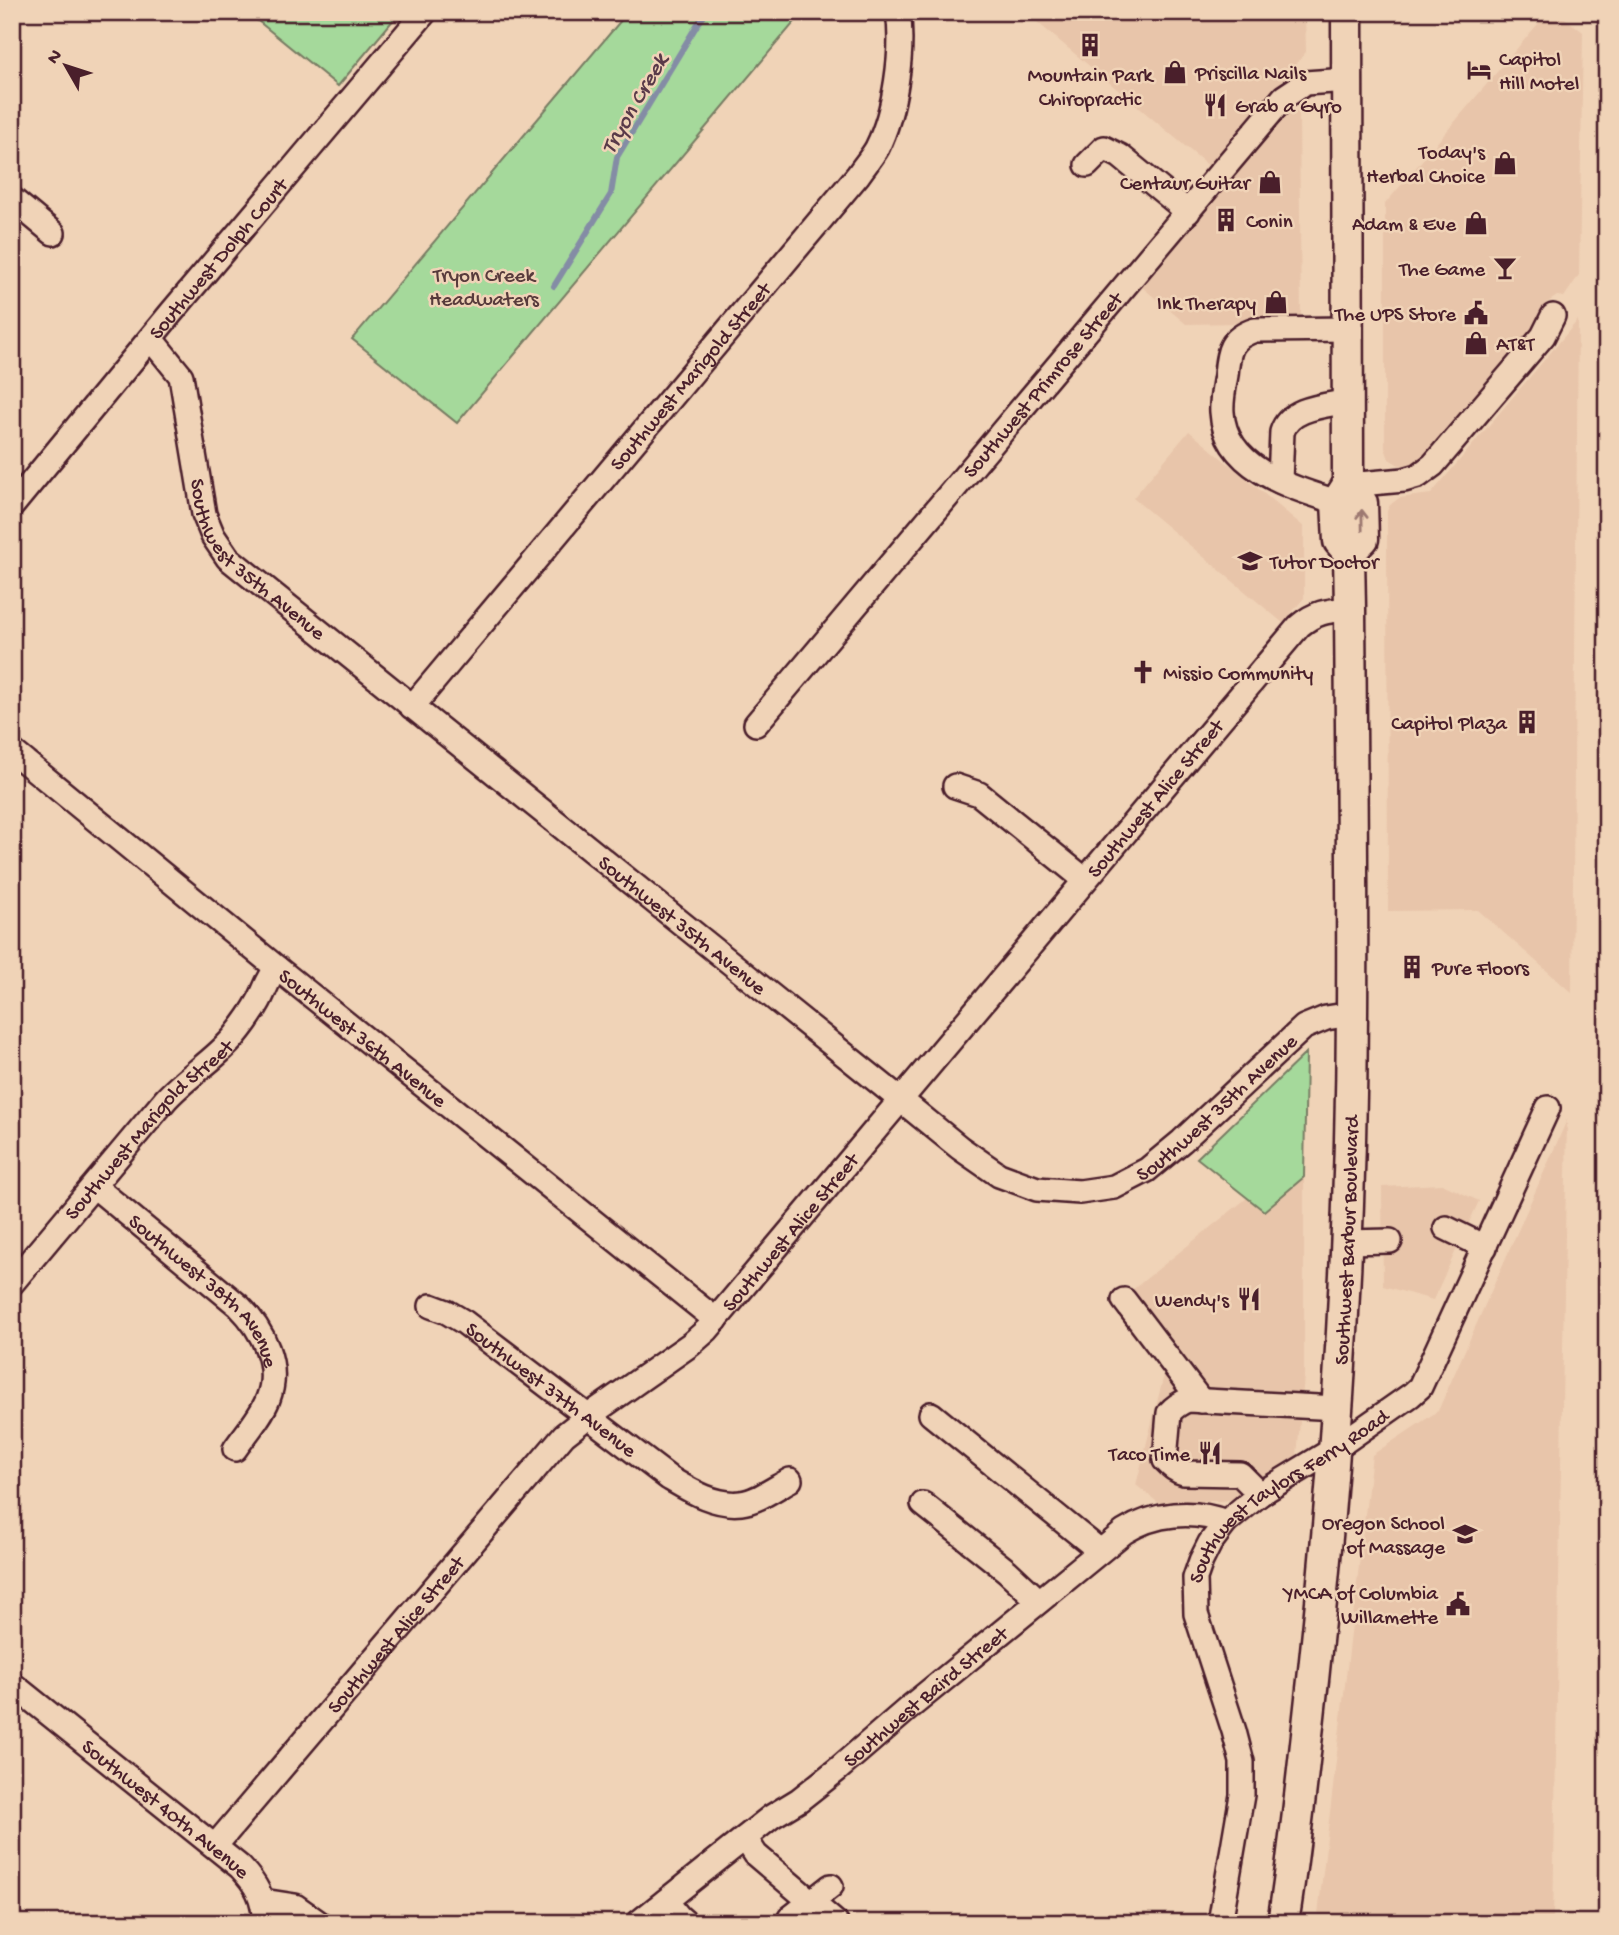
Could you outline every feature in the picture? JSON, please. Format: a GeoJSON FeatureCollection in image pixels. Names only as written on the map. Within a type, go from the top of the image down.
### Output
{"type":"FeatureCollection","features":[{"type":"Feature","properties":{"kind":"main road","name":"Southwest Barbur Boulevard"},"geometry":{"type":"LineString","coordinates":[[1283,1923],[1294,1860],[1322,1597],[1337,1408],[1346,1242],[1352,1014],[1349,553],[1363,540],[1362,503],[1343,493],[1348,401],[1347,12]]}},
{"type":"Feature","properties":{"kind":"street","name":"Southwest Dolph Court"},"geometry":{"type":"LineString","coordinates":[[12,506],[425,12]]}},
{"type":"Feature","properties":{"kind":"street","name":"Southwest Marigold Street"},"geometry":{"type":"LineString","coordinates":[[412,707],[858,175],[877,148],[889,113],[901,51],[898,12]]}},
{"type":"Feature","properties":{"kind":"street","name":"Southwest Primrose Street"},"geometry":{"type":"LineString","coordinates":[[756,724],[1284,97],[1305,83],[1348,80]]}},
{"type":"Feature","properties":{"kind":"street"},"geometry":{"type":"LineString","coordinates":[[1087,165],[1104,148],[1119,156],[1188,212]]}},
{"type":"Feature","properties":{"kind":"street"},"geometry":{"type":"LineString","coordinates":[[12,200],[52,233]]}},
{"type":"Feature","properties":{"kind":"street"},"geometry":{"type":"LineString","coordinates":[[1348,329],[1255,330],[1234,341],[1228,353],[1222,412],[1226,432],[1232,444],[1244,459],[1261,471],[1299,490],[1343,493],[1418,476],[1433,465],[1542,336],[1553,316]]}},
{"type":"Feature","properties":{"kind":"street","name":"Southwest 35th Avenue"},"geometry":{"type":"LineString","coordinates":[[151,339],[180,376],[204,514],[213,536],[228,558],[901,1101],[999,1175],[1037,1189],[1080,1192],[1114,1188],[1147,1170],[1182,1141],[1304,1027],[1326,1018],[1352,1014]]}},
{"type":"Feature","properties":{"kind":"street"},"geometry":{"type":"LineString","coordinates":[[1280,481],[1282,432],[1289,419],[1297,413],[1348,401]]}},
{"type":"Feature","properties":{"kind":"street","name":"Southwest Alice Street"},"geometry":{"type":"LineString","coordinates":[[215,1846],[564,1435],[691,1344],[716,1320],[1299,626],[1309,617],[1321,612],[1350,609]]}},
{"type":"Feature","properties":{"kind":"street","name":"Southwest 36th Avenue"},"geometry":{"type":"LineString","coordinates":[[12,751],[277,968],[716,1320]]}},
{"type":"Feature","properties":{"kind":"street"},"geometry":{"type":"LineString","coordinates":[[955,786],[979,794],[1084,880]]}},
{"type":"Feature","properties":{"kind":"street","name":"Southwest Marigold Street"},"geometry":{"type":"LineString","coordinates":[[12,1283],[166,1099],[232,1040],[252,1013],[277,968]]}},
{"type":"Feature","properties":{"kind":"street","name":"Southwest Taylors Ferry Road"},"geometry":{"type":"LineString","coordinates":[[1220,1923],[1242,1794],[1242,1762],[1196,1614],[1195,1578],[1210,1543],[1226,1522],[1259,1494],[1334,1449],[1420,1387],[1548,1108]]}},
{"type":"Feature","properties":{"kind":"street","name":"Southwest 38th Avenue"},"geometry":{"type":"LineString","coordinates":[[94,1186],[239,1306],[258,1328],[271,1362],[273,1378],[268,1399],[234,1449]]}},
{"type":"Feature","properties":{"kind":"street"},"geometry":{"type":"LineString","coordinates":[[1446,1228],[1485,1247]]}},
{"type":"Feature","properties":{"kind":"street"},"geometry":{"type":"LineString","coordinates":[[1346,1242],[1390,1241]]}},
{"type":"Feature","properties":{"kind":"street"},"geometry":{"type":"LineString","coordinates":[[1124,1300],[1194,1400]]}},
{"type":"Feature","properties":{"kind":"street","name":"Southwest 37th Avenue"},"geometry":{"type":"LineString","coordinates":[[431,1306],[464,1322],[669,1478],[696,1494],[718,1501],[740,1503],[754,1499],[790,1480]]}},
{"type":"Feature","properties":{"kind":"street"},"geometry":{"type":"LineString","coordinates":[[1259,1494],[1240,1474],[1178,1472],[1165,1460],[1169,1413],[1179,1403],[1194,1400],[1337,1408]]}},
{"type":"Feature","properties":{"kind":"street"},"geometry":{"type":"LineString","coordinates":[[931,1414],[1100,1551]]}},
{"type":"Feature","properties":{"kind":"street"},"geometry":{"type":"LineString","coordinates":[[923,1504],[1007,1571],[1039,1601]]}},
{"type":"Feature","properties":{"kind":"street","name":"Southwest Baird Street"},"geometry":{"type":"LineString","coordinates":[[638,1923],[771,1817],[799,1800],[837,1770],[1124,1532],[1149,1520],[1174,1515],[1196,1514],[1226,1522]]}},
{"type":"Feature","properties":{"kind":"street","name":"Southwest 40th Avenue"},"geometry":{"type":"LineString","coordinates":[[12,1684],[215,1846],[254,1881],[263,1912],[295,1906],[319,1923]]}},
{"type":"Feature","properties":{"kind":"street"},"geometry":{"type":"LineString","coordinates":[[745,1838],[757,1856],[836,1923]]}},
{"type":"Feature","properties":{"kind":"street"},"geometry":{"type":"LineString","coordinates":[[790,1918],[831,1886]]}},
{"type":"Feature","properties":{"kind":"street"},"geometry":{"type":"LineString","coordinates":[[666,1900],[687,1923]]}},
{"type":"Feature","properties":{"kind":"shaded area"},"geometry":{"type":"Polygon","coordinates":[[[1025,12],[1305,12],[1306,52],[1210,167],[1025,12]]]}},
{"type":"Feature","properties":{"kind":"shaded area"},"geometry":{"type":"Polygon","coordinates":[[[1548,12],[1557,12],[1583,32],[1579,275],[1564,297],[1557,296],[1545,304],[1544,319],[1421,465],[1399,465],[1389,459],[1385,448],[1385,204],[1548,12]]]}},
{"type":"Feature","properties":{"kind":"shaded area"},"geometry":{"type":"Polygon","coordinates":[[[1289,111],[1299,111],[1301,322],[1186,324],[1142,287],[1289,111]]]}},
{"type":"Feature","properties":{"kind":"shaded area","name":"Capitol Plaza"},"geometry":{"type":"Polygon","coordinates":[[[1578,320],[1572,993],[1478,910],[1388,911],[1387,511],[1399,498],[1431,494],[1578,320]]]}},
{"type":"Feature","properties":{"kind":"shaded area"},"geometry":{"type":"Polygon","coordinates":[[[1189,431],[1304,527],[1304,598],[1283,623],[1133,498],[1189,431]]]}},
{"type":"Feature","properties":{"kind":"shaded area"},"geometry":{"type":"Polygon","coordinates":[[[1567,1120],[1553,1923],[1317,1923],[1372,1455],[1438,1411],[1567,1120]]]}},
{"type":"Feature","properties":{"kind":"shaded area"},"geometry":{"type":"Polygon","coordinates":[[[1304,1177],[1304,1376],[1297,1456],[1238,1499],[1177,1501],[1161,1505],[1136,1485],[1165,1371],[1185,1361],[1131,1291],[1247,1198],[1264,1211],[1304,1177]]]}},
{"type":"Feature","properties":{"kind":"shaded area"},"geometry":{"type":"Polygon","coordinates":[[[1442,1184],[1479,1201],[1433,1300],[1383,1286],[1382,1187],[1442,1184]]]}},
{"type":"Feature","properties":{"kind":"green space"},"geometry":{"type":"Polygon","coordinates":[[[247,12],[400,12],[338,86],[247,12]]]}},
{"type":"Feature","properties":{"kind":"green space","name":"Tryon Creek Headwaters"},"geometry":{"type":"Polygon","coordinates":[[[628,12],[803,12],[457,423],[352,339],[628,12]]]}},
{"type":"Feature","properties":{"kind":"green space"},"geometry":{"type":"Polygon","coordinates":[[[1306,1053],[1304,1177],[1264,1211],[1197,1158],[1306,1053]]]}},
{"type":"Feature","properties":{"kind":"waterway","name":"Tryon Creek"},"geometry":{"type":"LineString","coordinates":[[554,286],[611,194],[617,157],[707,12]]}},
{"type":"Feature","properties":{"kind":"place","name":"Mountain Park Chiropractic"},"geometry":{"type":"Point","coordinates":[1090,45]}},
{"type":"Feature","properties":{"kind":"place","name":"Capitol Hill Motel"},"geometry":{"type":"Point","coordinates":[1479,70]}},
{"type":"Feature","properties":{"kind":"place","name":"Priscilla Nails"},"geometry":{"type":"Point","coordinates":[1175,72]}},
{"type":"Feature","properties":{"kind":"place","name":"Grab a Gyro"},"geometry":{"type":"Point","coordinates":[1215,105]}},
{"type":"Feature","properties":{"kind":"place","name":"Today's Herbal Choice"},"geometry":{"type":"Point","coordinates":[1505,163]}},
{"type":"Feature","properties":{"kind":"place","name":"Centaur Guitar"},"geometry":{"type":"Point","coordinates":[1270,182]}},
{"type":"Feature","properties":{"kind":"place","name":"Conin"},"geometry":{"type":"Point","coordinates":[1226,220]}},
{"type":"Feature","properties":{"kind":"place","name":"Adam & Eve"},"geometry":{"type":"Point","coordinates":[1476,223]}},
{"type":"Feature","properties":{"kind":"place","name":"The Game"},"geometry":{"type":"Point","coordinates":[1505,268]}},
{"type":"Feature","properties":{"kind":"place","name":"Ink Therapy"},"geometry":{"type":"Point","coordinates":[1276,302]}},
{"type":"Feature","properties":{"kind":"place","name":"The UPS Store"},"geometry":{"type":"Point","coordinates":[1476,313]}},
{"type":"Feature","properties":{"kind":"place","name":"AT&T"},"geometry":{"type":"Point","coordinates":[1476,343]}},
{"type":"Feature","properties":{"kind":"place","name":"Tutor Doctor"},"geometry":{"type":"Point","coordinates":[1250,561]}},
{"type":"Feature","properties":{"kind":"place","name":"Missio Community"},"geometry":{"type":"Point","coordinates":[1143,672]}},
{"type":"Feature","properties":{"kind":"place","name":"Capitol Plaza"},"geometry":{"type":"Point","coordinates":[1527,722]}},
{"type":"Feature","properties":{"kind":"place","name":"Pure Floors"},"geometry":{"type":"Point","coordinates":[1412,967]}},
{"type":"Feature","properties":{"kind":"place","name":"Wendy's"},"geometry":{"type":"Point","coordinates":[1249,1299]}},
{"type":"Feature","properties":{"kind":"place","name":"Taco Time"},"geometry":{"type":"Point","coordinates":[1210,1453]}},
{"type":"Feature","properties":{"kind":"place","name":"Oregon School of Massage"},"geometry":{"type":"Point","coordinates":[1465,1534]}},
{"type":"Feature","properties":{"kind":"place","name":"YMCA of Columbia Willamette"},"geometry":{"type":"Point","coordinates":[1458,1604]}}]}
